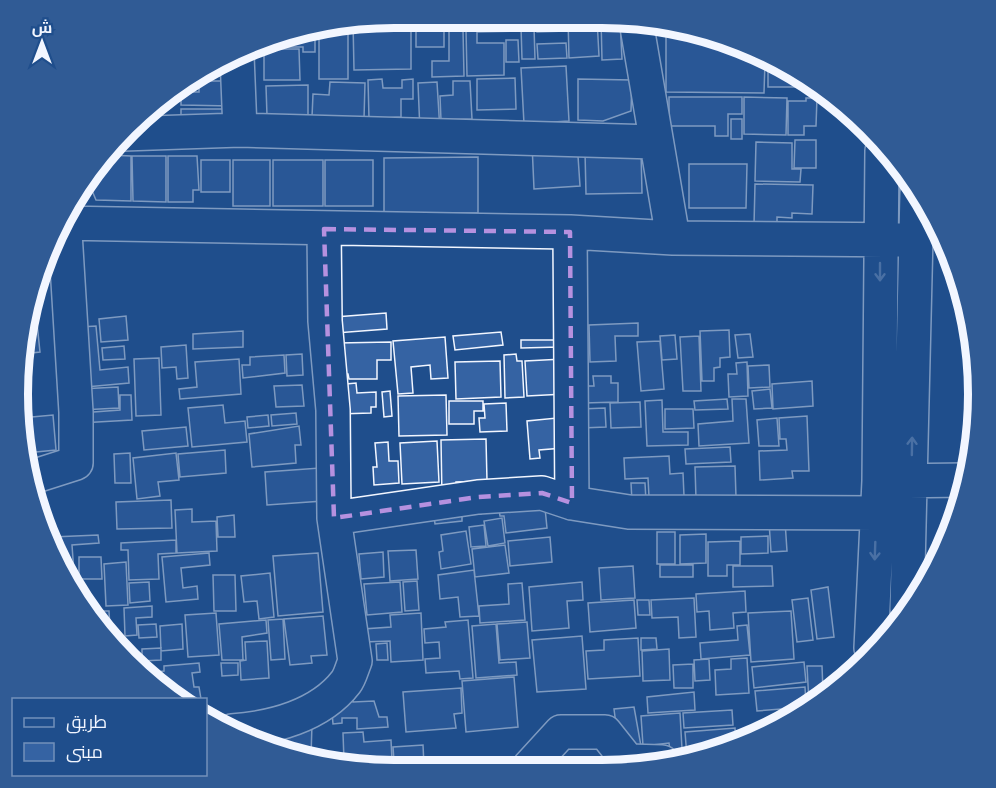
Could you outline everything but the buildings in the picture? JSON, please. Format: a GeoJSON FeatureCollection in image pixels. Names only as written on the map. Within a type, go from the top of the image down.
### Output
{"type":"FeatureCollection","features":[{"type":"Feature","properties":{"kind":"street"},"geometry":{"type":"LineString","coordinates":[[637,30],[673,238]]}},
{"type":"Feature","properties":{"kind":"street"},"geometry":{"type":"LineString","coordinates":[[237,64],[240,130]]}},
{"type":"Feature","properties":{"kind":"street"},"geometry":{"type":"LineString","coordinates":[[139,133],[240,130],[655,142]]}},
{"type":"Feature","properties":{"kind":"street"},"geometry":{"type":"LineString","coordinates":[[871,641],[878,497],[882,159]]}},
{"type":"Feature","properties":{"kind":"street"},"geometry":{"type":"LineString","coordinates":[[908,595],[912,481],[916,207]]}},
{"type":"Feature","properties":{"kind":"street"},"geometry":{"type":"LineString","coordinates":[[72,221],[324,229],[570,232],[673,238],[915,240]]}},
{"type":"Feature","properties":{"kind":"street"},"geometry":{"type":"LineString","coordinates":[[248,729],[263,728],[319,707],[346,682],[355,661],[334,518],[333,410],[325,321],[324,229]]}},
{"type":"Feature","properties":{"kind":"street"},"geometry":{"type":"LineString","coordinates":[[570,232],[572,503]]}},
{"type":"Feature","properties":{"kind":"street"},"geometry":{"type":"LineString","coordinates":[[38,475],[76,463],[76,412],[65,235]]}},
{"type":"Feature","properties":{"kind":"street"},"geometry":{"type":"LineString","coordinates":[[334,518],[478,497],[542,493],[572,503],[629,513],[878,497],[912,481],[957,480]]}},
{"type":"Feature","properties":{"kind":"street"},"geometry":{"type":"LineString","coordinates":[[535,760],[561,732],[605,732],[626,759]]}},
{"type":"Feature","properties":{"kind":"highlighted area"},"geometry":{"type":"Polygon","coordinates":[[[324,229],[570,232],[572,503],[542,493],[478,497],[334,518],[324,229]]]}}]}
